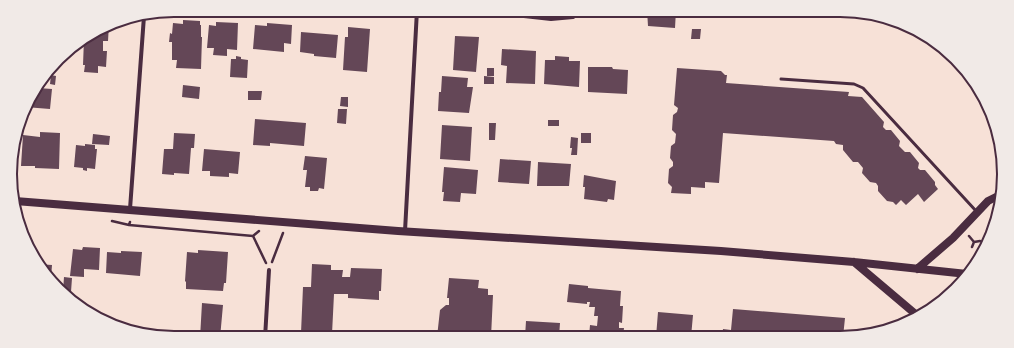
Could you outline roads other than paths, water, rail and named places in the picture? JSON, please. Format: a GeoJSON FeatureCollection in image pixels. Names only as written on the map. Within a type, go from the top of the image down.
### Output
{"type":"FeatureCollection","features":[{"type":"Feature","properties":{"kind":"main road"},"geometry":{"type":"LineString","coordinates":[[917,269],[953,238],[988,201],[995,197]]}},
{"type":"Feature","properties":{"kind":"main road"},"geometry":{"type":"LineString","coordinates":[[19,201],[405,231],[721,251],[854,262],[962,273]]}},
{"type":"Feature","properties":{"kind":"main road"},"geometry":{"type":"LineString","coordinates":[[854,262],[914,312]]}},
{"type":"Feature","properties":{"kind":"street"},"geometry":{"type":"LineString","coordinates":[[405,231],[417,17]]}},
{"type":"Feature","properties":{"kind":"street"},"geometry":{"type":"LineString","coordinates":[[533,17],[551,19],[573,17]]}},
{"type":"Feature","properties":{"kind":"street"},"geometry":{"type":"LineString","coordinates":[[130,209],[144,20]]}},
{"type":"Feature","properties":{"kind":"street"},"geometry":{"type":"LineString","coordinates":[[265,331],[269,270]]}},
{"type":"Feature","properties":{"kind":"lane"},"geometry":{"type":"LineString","coordinates":[[781,79],[854,84],[863,88],[977,212]]}}]}
